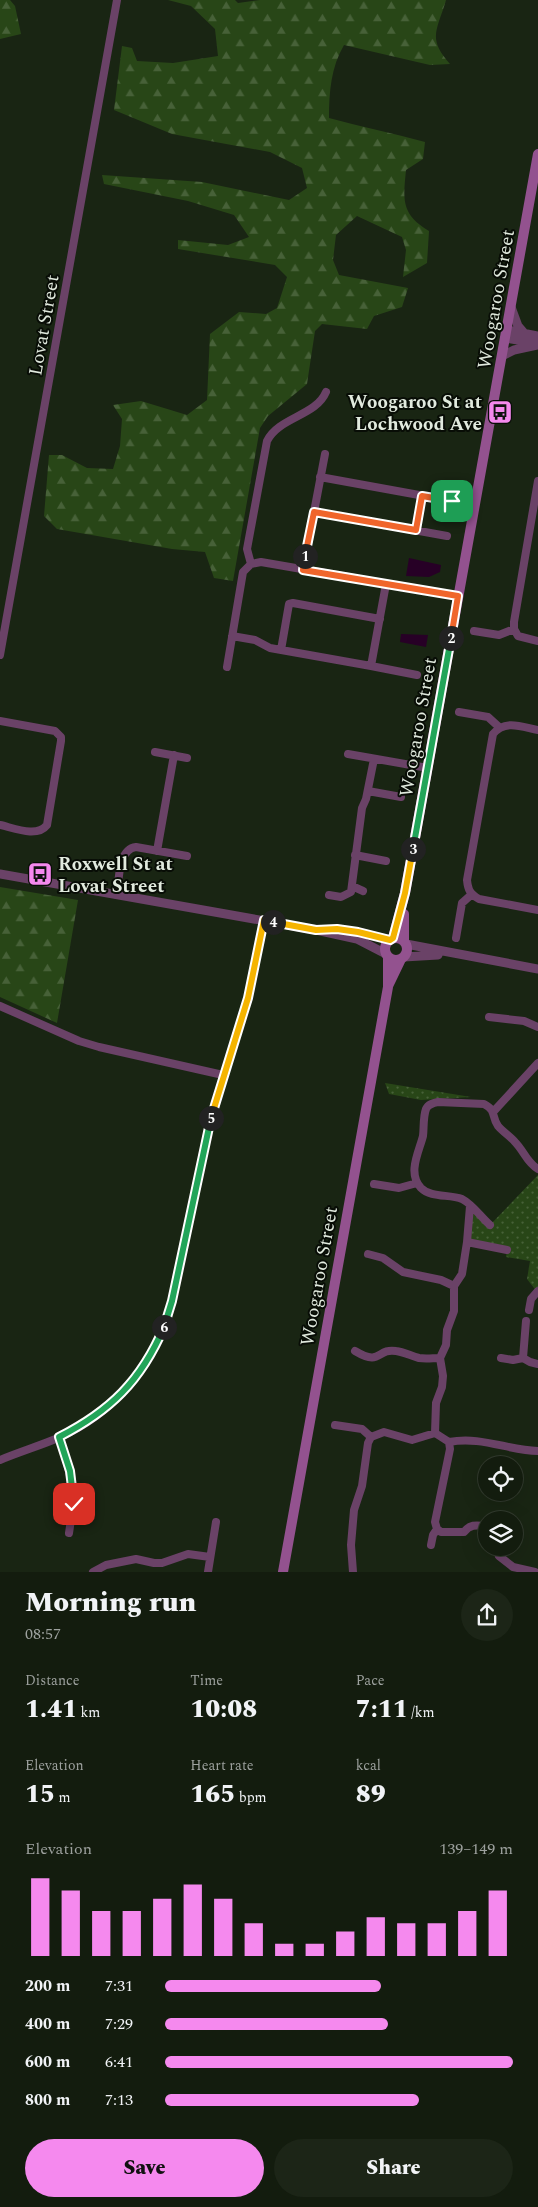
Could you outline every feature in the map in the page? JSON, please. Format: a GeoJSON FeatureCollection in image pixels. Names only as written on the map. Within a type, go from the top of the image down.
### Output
{"type":"FeatureCollection","features":[{"type":"Feature","properties":{"kind":"main road","name":"Woogaroo Street"},"geometry":{"type":"LineString","coordinates":[[283,1572],[388,987],[385,946],[391,939],[405,893],[538,154]]}},
{"type":"Feature","properties":{"kind":"main road","name":"Woogaroo Street"},"geometry":{"type":"LineString","coordinates":[[388,987],[407,950],[405,942],[405,893]]}},
{"type":"Feature","properties":{"kind":"main road"},"geometry":{"type":"LineString","coordinates":[[391,939],[405,942]]}},
{"type":"Feature","properties":{"kind":"main road"},"geometry":{"type":"LineString","coordinates":[[387,955],[394,960],[402,958]]}},
{"type":"Feature","properties":{"kind":"street","name":"Lovat Street"},"geometry":{"type":"LineString","coordinates":[[0,655],[117,0]]}},
{"type":"Feature","properties":{"kind":"street"},"geometry":{"type":"LineString","coordinates":[[511,306],[514,318],[524,333]]}},
{"type":"Feature","properties":{"kind":"street"},"geometry":{"type":"LineString","coordinates":[[506,334],[524,333],[538,336]]}},
{"type":"Feature","properties":{"kind":"street"},"geometry":{"type":"LineString","coordinates":[[506,334],[538,344]]}},
{"type":"Feature","properties":{"kind":"street"},"geometry":{"type":"LineString","coordinates":[[502,356],[514,350],[538,344]]}},
{"type":"Feature","properties":{"kind":"street"},"geometry":{"type":"LineString","coordinates":[[251,564],[247,549],[267,441],[277,428],[320,402],[326,392]]}},
{"type":"Feature","properties":{"kind":"street"},"geometry":{"type":"LineString","coordinates":[[303,570],[325,454]]}},
{"type":"Feature","properties":{"kind":"street"},"geometry":{"type":"LineString","coordinates":[[320,478],[452,501]]}},
{"type":"Feature","properties":{"kind":"street"},"geometry":{"type":"LineString","coordinates":[[538,481],[514,622],[514,629],[518,636],[538,641]]}},
{"type":"Feature","properties":{"kind":"street"},"geometry":{"type":"LineString","coordinates":[[416,530],[422,496]]}},
{"type":"Feature","properties":{"kind":"street"},"geometry":{"type":"LineString","coordinates":[[314,512],[447,536]]}},
{"type":"Feature","properties":{"kind":"street"},"geometry":{"type":"LineString","coordinates":[[227,667],[243,572],[251,564],[261,562],[458,596]]}},
{"type":"Feature","properties":{"kind":"street"},"geometry":{"type":"LineString","coordinates":[[371,666],[386,584]]}},
{"type":"Feature","properties":{"kind":"street"},"geometry":{"type":"LineString","coordinates":[[281,650],[289,604],[293,603],[380,619]]}},
{"type":"Feature","properties":{"kind":"street"},"geometry":{"type":"LineString","coordinates":[[474,631],[499,635],[514,629]]}},
{"type":"Feature","properties":{"kind":"street"},"geometry":{"type":"LineString","coordinates":[[232,636],[256,640],[270,648],[417,674]]}},
{"type":"Feature","properties":{"kind":"street"},"geometry":{"type":"LineString","coordinates":[[458,712],[488,717],[499,727]]}},
{"type":"Feature","properties":{"kind":"street"},"geometry":{"type":"LineString","coordinates":[[0,720],[55,731],[61,737],[61,742],[47,824],[44,829],[33,832],[0,825]]}},
{"type":"Feature","properties":{"kind":"street"},"geometry":{"type":"LineString","coordinates":[[538,730],[508,724],[499,727],[493,734],[467,880],[467,888],[471,895],[479,899],[538,910]]}},
{"type":"Feature","properties":{"kind":"street"},"geometry":{"type":"LineString","coordinates":[[155,752],[187,758]]}},
{"type":"Feature","properties":{"kind":"street"},"geometry":{"type":"LineString","coordinates":[[348,754],[428,768]]}},
{"type":"Feature","properties":{"kind":"street"},"geometry":{"type":"LineString","coordinates":[[157,851],[174,756]]}},
{"type":"Feature","properties":{"kind":"street"},"geometry":{"type":"LineString","coordinates":[[329,895],[341,897],[351,892],[362,808],[368,791],[374,758]]}},
{"type":"Feature","properties":{"kind":"street"},"geometry":{"type":"LineString","coordinates":[[368,791],[401,797]]}},
{"type":"Feature","properties":{"kind":"street"},"geometry":{"type":"LineString","coordinates":[[117,894],[126,851],[136,848],[187,856]]}},
{"type":"Feature","properties":{"kind":"street"},"geometry":{"type":"LineString","coordinates":[[355,855],[386,861]]}},
{"type":"Feature","properties":{"kind":"street"},"geometry":{"type":"LineString","coordinates":[[0,874],[316,930],[362,941],[387,955]]}},
{"type":"Feature","properties":{"kind":"street"},"geometry":{"type":"LineString","coordinates":[[352,886],[363,891]]}},
{"type":"Feature","properties":{"kind":"street"},"geometry":{"type":"LineString","coordinates":[[456,938],[462,903],[471,895]]}},
{"type":"Feature","properties":{"kind":"street"},"geometry":{"type":"LineString","coordinates":[[0,1460],[59,1437],[100,1414],[117,1399],[137,1376],[158,1341],[167,1320],[172,1301],[209,1125],[248,998],[264,920]]}},
{"type":"Feature","properties":{"kind":"street"},"geometry":{"type":"LineString","coordinates":[[316,930],[337,929],[391,939]]}},
{"type":"Feature","properties":{"kind":"street"},"geometry":{"type":"LineString","coordinates":[[405,942],[451,954],[538,969]]}},
{"type":"Feature","properties":{"kind":"street"},"geometry":{"type":"LineString","coordinates":[[402,958],[451,954]]}},
{"type":"Feature","properties":{"kind":"street"},"geometry":{"type":"LineString","coordinates":[[0,1006],[99,1047],[223,1076]]}},
{"type":"Feature","properties":{"kind":"street"},"geometry":{"type":"LineString","coordinates":[[489,1017],[524,1021],[538,1027]]}},
{"type":"Feature","properties":{"kind":"street"},"geometry":{"type":"LineString","coordinates":[[494,1111],[538,1063]]}},
{"type":"Feature","properties":{"kind":"street"},"geometry":{"type":"LineString","coordinates":[[490,1226],[460,1198],[431,1193],[422,1189],[417,1183],[415,1165],[423,1136],[426,1108],[431,1103],[438,1102],[484,1104],[494,1111],[496,1123],[502,1131],[515,1142],[531,1165],[538,1169]]}},
{"type":"Feature","properties":{"kind":"street"},"geometry":{"type":"LineString","coordinates":[[374,1184],[399,1188],[417,1183]]}},
{"type":"Feature","properties":{"kind":"street"},"geometry":{"type":"LineString","coordinates":[[435,1433],[436,1403],[442,1387],[443,1376],[440,1358],[446,1345],[454,1311],[454,1286],[462,1274],[470,1206]]}},
{"type":"Feature","properties":{"kind":"street"},"geometry":{"type":"LineString","coordinates":[[467,1242],[507,1250]]}},
{"type":"Feature","properties":{"kind":"street"},"geometry":{"type":"LineString","coordinates":[[368,1254],[383,1258],[403,1272],[441,1280],[454,1286]]}},
{"type":"Feature","properties":{"kind":"street"},"geometry":{"type":"LineString","coordinates":[[529,1310],[531,1299],[538,1291]]}},
{"type":"Feature","properties":{"kind":"street"},"geometry":{"type":"LineString","coordinates":[[523,1358],[526,1321]]}},
{"type":"Feature","properties":{"kind":"street"},"geometry":{"type":"LineString","coordinates":[[355,1351],[367,1358],[377,1358],[388,1351],[419,1358],[440,1358]]}},
{"type":"Feature","properties":{"kind":"street"},"geometry":{"type":"LineString","coordinates":[[501,1358],[513,1360],[523,1358],[538,1364]]}},
{"type":"Feature","properties":{"kind":"street"},"geometry":{"type":"LineString","coordinates":[[336,1424],[362,1429],[371,1436]]}},
{"type":"Feature","properties":{"kind":"street"},"geometry":{"type":"LineString","coordinates":[[352,1572],[351,1545],[354,1510],[362,1486],[368,1443],[371,1436],[384,1432],[412,1440],[435,1433],[450,1442],[466,1438],[518,1450],[538,1451]]}},
{"type":"Feature","properties":{"kind":"street"},"geometry":{"type":"LineString","coordinates":[[59,1437],[73,1487],[74,1504],[70,1533]]}},
{"type":"Feature","properties":{"kind":"street"},"geometry":{"type":"LineString","coordinates":[[450,1442],[441,1500],[436,1514],[435,1522],[437,1529],[441,1532],[464,1532],[468,1526],[478,1525]]}},
{"type":"Feature","properties":{"kind":"street"},"geometry":{"type":"LineString","coordinates":[[208,1572],[216,1522]]}},
{"type":"Feature","properties":{"kind":"street"},"geometry":{"type":"LineString","coordinates":[[431,1545],[433,1535],[437,1529]]}},
{"type":"Feature","properties":{"kind":"street"},"geometry":{"type":"LineString","coordinates":[[93,1572],[106,1565],[136,1560],[162,1563],[188,1554],[210,1557]]}},
{"type":"Feature","properties":{"kind":"street"},"geometry":{"type":"LineString","coordinates":[[499,1556],[513,1567],[535,1572]]}},
{"type":"Feature","properties":{"kind":"green space"},"geometry":{"type":"Polygon","coordinates":[[[0,0],[10,0],[15,6],[21,34],[0,39],[0,0]]]}},
{"type":"Feature","properties":{"kind":"green space"},"geometry":{"type":"Polygon","coordinates":[[[168,0],[235,0],[238,3],[260,0],[446,0],[437,27],[436,40],[438,47],[450,64],[430,65],[344,45],[336,62],[330,89],[329,118],[425,142],[423,159],[406,170],[404,190],[406,205],[413,219],[429,231],[427,263],[403,277],[406,250],[402,237],[357,216],[336,235],[333,260],[339,275],[408,288],[402,307],[374,316],[367,329],[322,324],[315,331],[307,384],[268,416],[260,428],[233,581],[214,578],[205,552],[172,549],[57,529],[44,516],[49,455],[62,455],[87,468],[113,469],[120,446],[122,419],[113,405],[141,401],[187,415],[207,400],[210,334],[239,312],[266,314],[277,308],[287,277],[275,265],[178,249],[178,240],[228,245],[249,237],[234,215],[188,201],[104,184],[102,175],[202,182],[289,200],[307,188],[302,168],[270,152],[172,134],[114,110],[122,46],[132,48],[137,61],[173,63],[218,56],[215,29],[191,6],[168,0]]]}},
{"type":"Feature","properties":{"kind":"green space"},"geometry":{"type":"Polygon","coordinates":[[[0,887],[78,900],[57,1023],[0,997],[0,887]]]}},
{"type":"Feature","properties":{"kind":"green space"},"geometry":{"type":"Polygon","coordinates":[[[385,1083],[471,1097],[421,1100],[389,1094],[385,1083]]]}},
{"type":"Feature","properties":{"kind":"green space"},"geometry":{"type":"Polygon","coordinates":[[[538,1175],[537,1292],[527,1279],[530,1261],[506,1257],[507,1250],[467,1242],[470,1206],[490,1225],[538,1175]]]}},
{"type":"Feature","properties":{"kind":"shaded area"},"geometry":{"type":"Polygon","coordinates":[[[409,558],[441,565],[440,572],[429,577],[406,576],[409,558]]]}},
{"type":"Feature","properties":{"kind":"shaded area"},"geometry":{"type":"Polygon","coordinates":[[[401,634],[428,635],[426,647],[400,642],[401,634]]]}},
{"type":"Feature","properties":{"kind":"place","name":"Woogaroo St at Lochwood Ave"},"geometry":{"type":"Point","coordinates":[500,412]}},
{"type":"Feature","properties":{"kind":"place","name":"Roxwell St at Lovat Street"},"geometry":{"type":"Point","coordinates":[40,874]}},
{"type":"Feature","properties":{"kind":"route"},"geometry":{"type":"LineString","coordinates":[[74,1504],[70,1471],[59,1437],[100,1414],[133,1382],[146,1363],[167,1320],[209,1125],[248,998],[264,920],[316,930],[337,929],[358,932],[390,940],[393,938],[405,893],[458,596],[303,570],[314,512],[416,530],[422,496],[452,501]]}}]}
